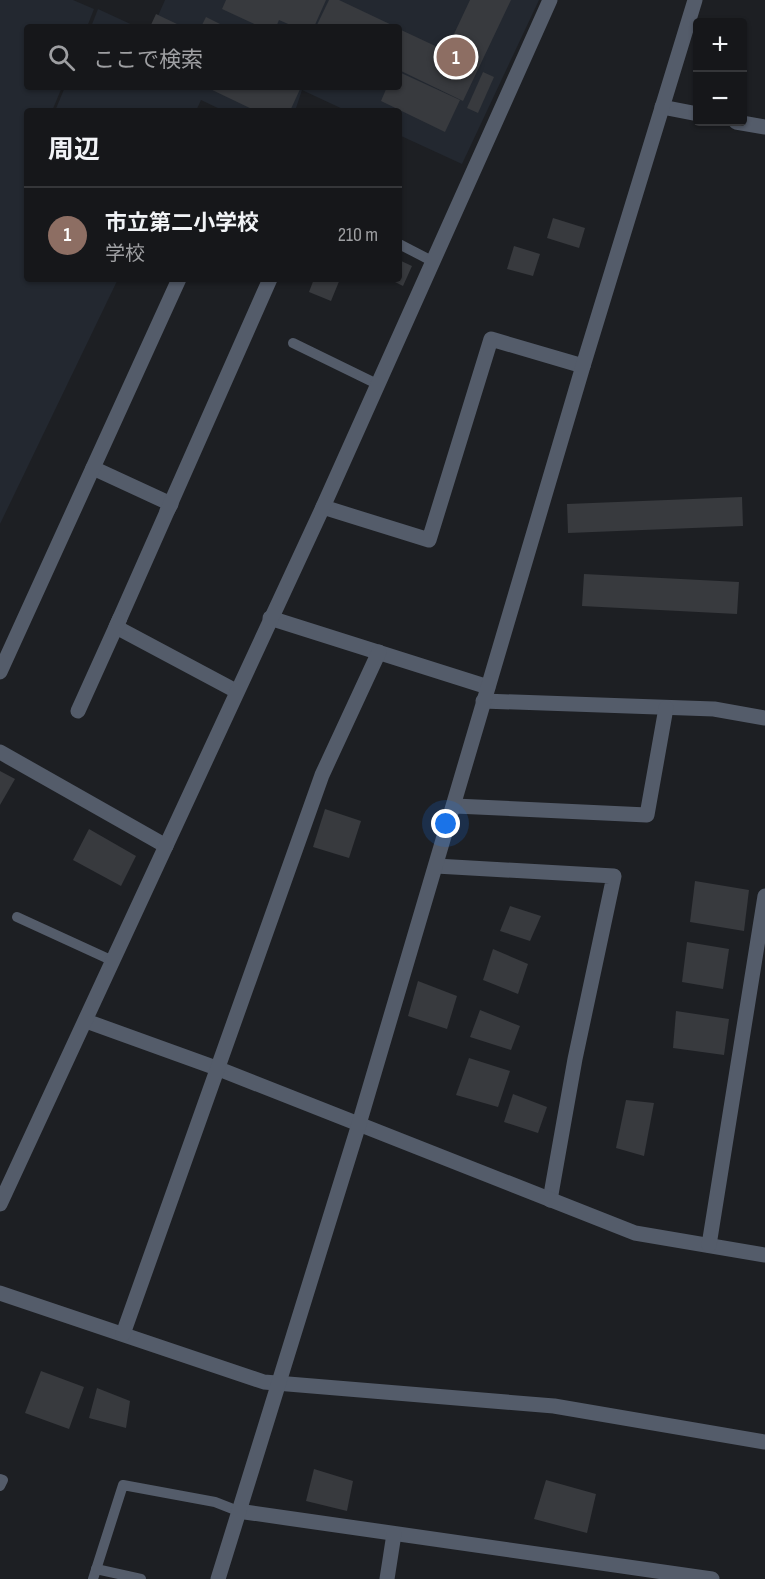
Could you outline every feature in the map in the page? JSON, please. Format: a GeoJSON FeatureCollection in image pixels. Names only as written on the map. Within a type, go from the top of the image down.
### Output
{"type":"FeatureCollection","features":[{"type":"Feature","properties":{"kind":"street"},"geometry":{"type":"LineString","coordinates":[[0,1204],[323,507],[550,0]]}},
{"type":"Feature","properties":{"kind":"street"},"geometry":{"type":"LineString","coordinates":[[218,1579],[280,1383],[455,806],[485,694],[695,0]]}},
{"type":"Feature","properties":{"kind":"street"},"geometry":{"type":"LineString","coordinates":[[662,107],[693,113]]}},
{"type":"Feature","properties":{"kind":"street"},"geometry":{"type":"LineString","coordinates":[[747,124],[765,127]]}},
{"type":"Feature","properties":{"kind":"street"},"geometry":{"type":"LineString","coordinates":[[0,672],[178,282]]}},
{"type":"Feature","properties":{"kind":"street"},"geometry":{"type":"LineString","coordinates":[[236,691],[116,627],[269,282]]}},
{"type":"Feature","properties":{"kind":"street"},"geometry":{"type":"LineString","coordinates":[[323,507],[429,540],[490,339],[583,366]]}},
{"type":"Feature","properties":{"kind":"street"},"geometry":{"type":"LineString","coordinates":[[93,468],[171,504]]}},
{"type":"Feature","properties":{"kind":"street"},"geometry":{"type":"LineString","coordinates":[[78,711],[171,504]]}},
{"type":"Feature","properties":{"kind":"street"},"geometry":{"type":"LineString","coordinates":[[270,618],[379,652],[485,694],[666,708],[714,709],[765,718]]}},
{"type":"Feature","properties":{"kind":"street"},"geometry":{"type":"LineString","coordinates":[[123,1334],[322,775],[379,652]]}},
{"type":"Feature","properties":{"kind":"street"},"geometry":{"type":"LineString","coordinates":[[455,806],[646,815],[666,708]]}},
{"type":"Feature","properties":{"kind":"street"},"geometry":{"type":"LineString","coordinates":[[0,752],[166,846]]}},
{"type":"Feature","properties":{"kind":"street"},"geometry":{"type":"LineString","coordinates":[[436,866],[614,876],[575,1059],[550,1200]]}},
{"type":"Feature","properties":{"kind":"street"},"geometry":{"type":"LineString","coordinates":[[709,1245],[765,896]]}},
{"type":"Feature","properties":{"kind":"street"},"geometry":{"type":"LineString","coordinates":[[86,1021],[219,1069],[635,1233],[765,1255]]}},
{"type":"Feature","properties":{"kind":"street"},"geometry":{"type":"LineString","coordinates":[[0,1293],[264,1382],[554,1406],[765,1443]]}},
{"type":"Feature","properties":{"kind":"street"},"geometry":{"type":"LineString","coordinates":[[238,1511],[712,1579]]}},
{"type":"Feature","properties":{"kind":"street"},"geometry":{"type":"LineString","coordinates":[[387,1579],[394,1534]]}},
{"type":"Feature","properties":{"kind":"lane"},"geometry":{"type":"LineString","coordinates":[[402,246],[432,261]]}},
{"type":"Feature","properties":{"kind":"lane"},"geometry":{"type":"LineString","coordinates":[[293,343],[378,384]]}},
{"type":"Feature","properties":{"kind":"lane"},"geometry":{"type":"LineString","coordinates":[[17,916],[113,961]]}},
{"type":"Feature","properties":{"kind":"lane"},"geometry":{"type":"LineString","coordinates":[[0,1479],[3,1480],[0,1486]]}},
{"type":"Feature","properties":{"kind":"lane"},"geometry":{"type":"LineString","coordinates":[[141,1579],[95,1574],[123,1485],[215,1502],[238,1511]]}},
{"type":"Feature","properties":{"kind":"shaded area"},"geometry":{"type":"Polygon","coordinates":[[[0,0],[73,0],[94,9],[88,24],[24,24],[24,90],[61,90],[53,108],[24,108],[24,282],[117,282],[0,524],[0,0]]]}},
{"type":"Feature","properties":{"kind":"shaded area"},"geometry":{"type":"Polygon","coordinates":[[[165,0],[539,0],[462,164],[402,136],[402,108],[341,108],[302,90],[402,90],[402,24],[154,24],[165,0]]]}},
{"type":"Feature","properties":{"kind":"shaded area"},"geometry":{"type":"Polygon","coordinates":[[[98,9],[130,24],[92,24],[98,9]]]}},
{"type":"Feature","properties":{"kind":"shaded area"},"geometry":{"type":"Polygon","coordinates":[[[64,90],[302,90],[296,108],[218,108],[201,100],[197,108],[56,108],[64,90]]]}},
{"type":"Feature","properties":{"kind":"building"},"geometry":{"type":"Polygon","coordinates":[[[226,0],[326,0],[315,24],[288,24],[279,20],[277,24],[254,24],[222,9],[226,0]]]}},
{"type":"Feature","properties":{"kind":"building"},"geometry":{"type":"Polygon","coordinates":[[[329,0],[339,0],[390,24],[317,24],[329,0]]]}},
{"type":"Feature","properties":{"kind":"building"},"geometry":{"type":"Polygon","coordinates":[[[470,0],[511,0],[463,101],[402,71],[402,30],[446,51],[470,0]]]}},
{"type":"Feature","properties":{"kind":"building"},"geometry":{"type":"Polygon","coordinates":[[[156,14],[177,24],[151,24],[156,14]]]}},
{"type":"Feature","properties":{"kind":"building"},"geometry":{"type":"Polygon","coordinates":[[[206,17],[220,24],[202,24],[206,17]]]}},
{"type":"Feature","properties":{"kind":"building"},"geometry":{"type":"Polygon","coordinates":[[[483,72],[494,77],[478,113],[467,108],[483,72]]]}},
{"type":"Feature","properties":{"kind":"building"},"geometry":{"type":"Polygon","coordinates":[[[402,73],[460,100],[445,132],[402,111],[402,108],[395,108],[381,101],[386,90],[402,90],[402,73]]]}},
{"type":"Feature","properties":{"kind":"building"},"geometry":{"type":"Polygon","coordinates":[[[212,90],[300,90],[291,108],[250,108],[212,90]]]}},
{"type":"Feature","properties":{"kind":"building"},"geometry":{"type":"Polygon","coordinates":[[[553,218],[585,228],[579,248],[547,238],[553,218]]]}},
{"type":"Feature","properties":{"kind":"building"},"geometry":{"type":"Polygon","coordinates":[[[514,246],[540,254],[533,276],[507,269],[514,246]]]}},
{"type":"Feature","properties":{"kind":"building"},"geometry":{"type":"Polygon","coordinates":[[[402,261],[412,266],[403,286],[395,282],[402,282],[402,261]]]}},
{"type":"Feature","properties":{"kind":"building"},"geometry":{"type":"Polygon","coordinates":[[[313,282],[339,282],[331,301],[309,292],[313,282]]]}},
{"type":"Feature","properties":{"kind":"building"},"geometry":{"type":"Polygon","coordinates":[[[742,497],[743,526],[568,533],[567,504],[742,497]]]}},
{"type":"Feature","properties":{"kind":"building"},"geometry":{"type":"Polygon","coordinates":[[[584,574],[739,582],[737,614],[582,606],[584,574]]]}},
{"type":"Feature","properties":{"kind":"building"},"geometry":{"type":"Polygon","coordinates":[[[0,771],[15,779],[0,805],[0,771]]]}},
{"type":"Feature","properties":{"kind":"building"},"geometry":{"type":"Polygon","coordinates":[[[325,809],[361,821],[349,858],[313,847],[325,809]]]}},
{"type":"Feature","properties":{"kind":"building"},"geometry":{"type":"Polygon","coordinates":[[[89,829],[136,856],[121,886],[73,860],[89,829]]]}},
{"type":"Feature","properties":{"kind":"building"},"geometry":{"type":"Polygon","coordinates":[[[695,881],[749,890],[744,931],[690,922],[695,881]]]}},
{"type":"Feature","properties":{"kind":"building"},"geometry":{"type":"Polygon","coordinates":[[[510,906],[541,916],[530,941],[500,931],[510,906]]]}},
{"type":"Feature","properties":{"kind":"building"},"geometry":{"type":"Polygon","coordinates":[[[687,942],[729,949],[723,989],[682,982],[687,942]]]}},
{"type":"Feature","properties":{"kind":"building"},"geometry":{"type":"Polygon","coordinates":[[[493,949],[528,964],[518,994],[483,980],[493,949]]]}},
{"type":"Feature","properties":{"kind":"building"},"geometry":{"type":"Polygon","coordinates":[[[418,981],[457,996],[447,1029],[408,1016],[418,981]]]}},
{"type":"Feature","properties":{"kind":"building"},"geometry":{"type":"Polygon","coordinates":[[[480,1010],[520,1026],[511,1050],[470,1037],[480,1010]]]}},
{"type":"Feature","properties":{"kind":"building"},"geometry":{"type":"Polygon","coordinates":[[[676,1011],[729,1019],[724,1055],[673,1048],[676,1011]]]}},
{"type":"Feature","properties":{"kind":"building"},"geometry":{"type":"Polygon","coordinates":[[[469,1058],[510,1071],[498,1107],[456,1095],[469,1058]]]}},
{"type":"Feature","properties":{"kind":"building"},"geometry":{"type":"Polygon","coordinates":[[[513,1094],[547,1107],[538,1133],[504,1122],[513,1094]]]}},
{"type":"Feature","properties":{"kind":"building"},"geometry":{"type":"Polygon","coordinates":[[[626,1100],[654,1103],[644,1156],[616,1148],[626,1100]]]}},
{"type":"Feature","properties":{"kind":"building"},"geometry":{"type":"Polygon","coordinates":[[[41,1371],[84,1387],[69,1429],[25,1413],[41,1371]]]}},
{"type":"Feature","properties":{"kind":"building"},"geometry":{"type":"Polygon","coordinates":[[[97,1388],[130,1401],[126,1428],[89,1418],[97,1388]]]}},
{"type":"Feature","properties":{"kind":"building"},"geometry":{"type":"Polygon","coordinates":[[[314,1469],[353,1481],[347,1511],[306,1501],[314,1469]]]}},
{"type":"Feature","properties":{"kind":"building"},"geometry":{"type":"Polygon","coordinates":[[[546,1480],[596,1494],[587,1533],[534,1519],[546,1480]]]}},
{"type":"Feature","properties":{"kind":"place","name":"市立第二小学校"},"geometry":{"type":"Point","coordinates":[456,57]}}]}
